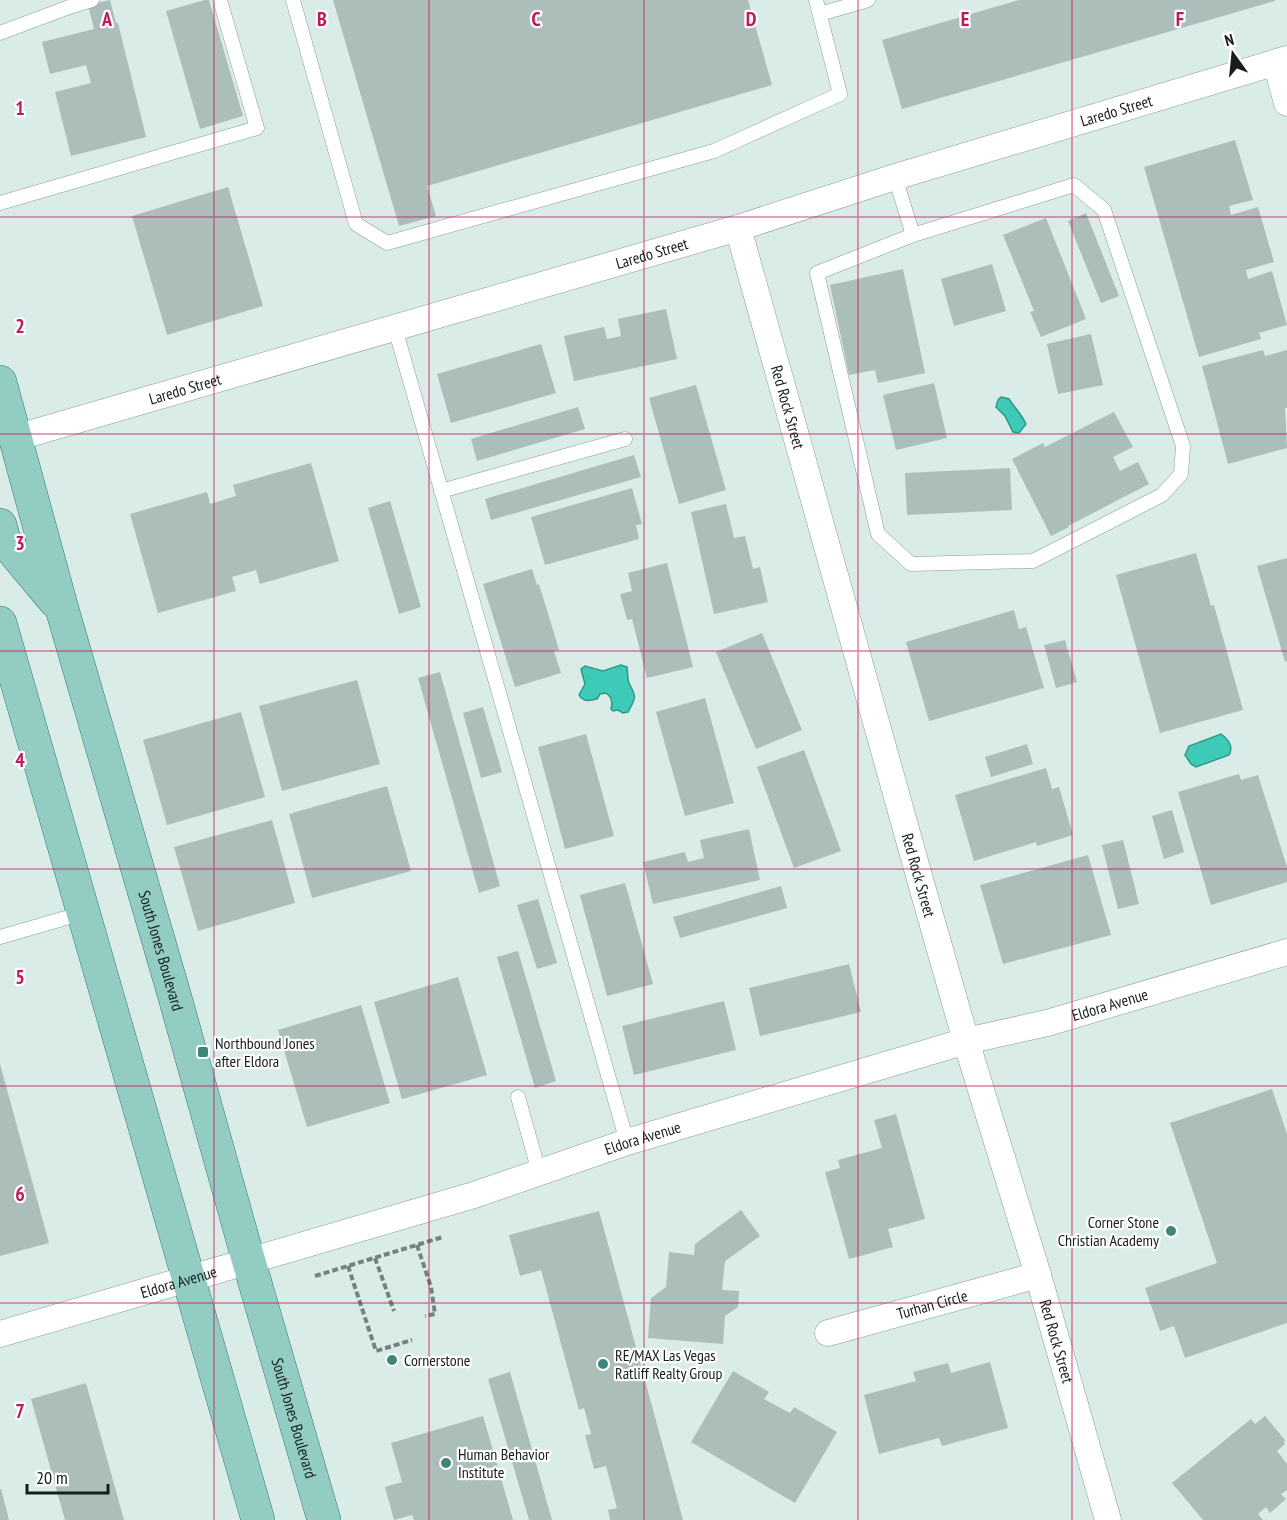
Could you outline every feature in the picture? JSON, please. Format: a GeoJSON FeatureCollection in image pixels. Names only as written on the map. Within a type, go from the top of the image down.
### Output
{"type":"FeatureCollection","features":[{"type":"Feature","properties":{"kind":"main road","name":"South Jones Boulevard"},"geometry":{"type":"LineString","coordinates":[[0,382],[62,609],[324,1520]]}},
{"type":"Feature","properties":{"kind":"main road"},"geometry":{"type":"LineString","coordinates":[[0,525],[4,540],[62,609]]}},
{"type":"Feature","properties":{"kind":"main road"},"geometry":{"type":"LineString","coordinates":[[0,623],[258,1520]]}},
{"type":"Feature","properties":{"kind":"street"},"geometry":{"type":"LineString","coordinates":[[1281,61],[1287,103]]}},
{"type":"Feature","properties":{"kind":"street","name":"Laredo Street"},"geometry":{"type":"LineString","coordinates":[[15,438],[738,228],[895,177],[1281,61]]}},
{"type":"Feature","properties":{"kind":"street","name":"Red Rock Street"},"geometry":{"type":"LineString","coordinates":[[738,228],[966,1041],[1038,1275],[1108,1520]]}},
{"type":"Feature","properties":{"kind":"street","name":"Eldora Avenue"},"geometry":{"type":"LineString","coordinates":[[0,1334],[474,1196],[627,1142],[966,1041],[1047,1023],[1287,952]]}},
{"type":"Feature","properties":{"kind":"street","name":"Turhan Circle"},"geometry":{"type":"LineString","coordinates":[[828,1333],[1038,1275]]}},
{"type":"Feature","properties":{"kind":"lane"},"geometry":{"type":"LineString","coordinates":[[0,33],[92,0]]}},
{"type":"Feature","properties":{"kind":"lane"},"geometry":{"type":"LineString","coordinates":[[0,203],[258,128],[220,0]]}},
{"type":"Feature","properties":{"kind":"lane"},"geometry":{"type":"LineString","coordinates":[[293,0],[356,224],[387,243],[714,151],[840,94],[818,7],[868,0]]}},
{"type":"Feature","properties":{"kind":"lane"},"geometry":{"type":"LineString","coordinates":[[895,177],[913,235]]}},
{"type":"Feature","properties":{"kind":"lane"},"geometry":{"type":"LineString","coordinates":[[1074,185],[1104,210],[1183,446],[1181,474],[1162,495],[1033,561],[911,564],[878,534],[817,273],[913,235],[1074,185]]}},
{"type":"Feature","properties":{"kind":"lane"},"geometry":{"type":"LineString","coordinates":[[395,328],[627,1142]]}},
{"type":"Feature","properties":{"kind":"lane"},"geometry":{"type":"LineString","coordinates":[[441,491],[625,439]]}},
{"type":"Feature","properties":{"kind":"lane"},"geometry":{"type":"LineString","coordinates":[[0,937],[84,914]]}},
{"type":"Feature","properties":{"kind":"lane"},"geometry":{"type":"LineString","coordinates":[[518,1097],[539,1172]]}},
{"type":"Feature","properties":{"kind":"path"},"geometry":{"type":"LineString","coordinates":[[315,1276],[443,1237]]}},
{"type":"Feature","properties":{"kind":"path"},"geometry":{"type":"LineString","coordinates":[[417,1245],[431,1287],[435,1314],[425,1316]]}},
{"type":"Feature","properties":{"kind":"path"},"geometry":{"type":"LineString","coordinates":[[375,1258],[394,1311]]}},
{"type":"Feature","properties":{"kind":"path"},"geometry":{"type":"LineString","coordinates":[[348,1266],[376,1351],[412,1340]]}},
{"type":"Feature","properties":{"kind":"shaded area"},"geometry":{"type":"Polygon","coordinates":[[[1001,397],[1009,399],[1026,424],[1019,433],[1013,432],[1005,416],[996,407],[1001,397]]]}},
{"type":"Feature","properties":{"kind":"shaded area"},"geometry":{"type":"Polygon","coordinates":[[[621,665],[627,667],[628,681],[634,695],[628,712],[613,711],[611,709],[612,700],[606,693],[591,700],[584,700],[579,695],[585,684],[581,669],[585,666],[603,671],[621,665]]]}},
{"type":"Feature","properties":{"kind":"shaded area"},"geometry":{"type":"Polygon","coordinates":[[[1221,734],[1230,743],[1229,755],[1196,767],[1191,764],[1185,755],[1189,746],[1221,734]]]}},
{"type":"Feature","properties":{"kind":"building"},"geometry":{"type":"Polygon","coordinates":[[[110,0],[116,23],[118,23],[146,137],[71,156],[55,92],[91,83],[86,65],[50,74],[42,42],[94,29],[88,5],[110,0]]]}},
{"type":"Feature","properties":{"kind":"building"},"geometry":{"type":"Polygon","coordinates":[[[209,0],[243,116],[200,129],[166,11],[209,0]]]}},
{"type":"Feature","properties":{"kind":"building"},"geometry":{"type":"Polygon","coordinates":[[[333,0],[748,0],[772,85],[427,186],[436,216],[399,226],[333,0]]]}},
{"type":"Feature","properties":{"kind":"building"},"geometry":{"type":"Polygon","coordinates":[[[1019,0],[1275,1],[902,109],[882,40],[1019,0]]]}},
{"type":"Feature","properties":{"kind":"building"},"geometry":{"type":"Polygon","coordinates":[[[1235,140],[1253,200],[1229,206],[1231,215],[1258,207],[1274,262],[1246,270],[1248,279],[1272,271],[1287,325],[1259,333],[1261,339],[1199,357],[1144,167],[1235,140]]]}},
{"type":"Feature","properties":{"kind":"building"},"geometry":{"type":"Polygon","coordinates":[[[228,187],[263,306],[167,335],[132,216],[228,187]]]}},
{"type":"Feature","properties":{"kind":"building"},"geometry":{"type":"Polygon","coordinates":[[[1086,213],[1119,296],[1101,303],[1068,221],[1086,213]]]}},
{"type":"Feature","properties":{"kind":"building"},"geometry":{"type":"Polygon","coordinates":[[[1046,218],[1086,319],[1041,337],[1030,312],[1034,311],[1003,235],[1046,218]]]}},
{"type":"Feature","properties":{"kind":"building"},"geometry":{"type":"Polygon","coordinates":[[[992,264],[1006,311],[954,326],[941,279],[992,264]]]}},
{"type":"Feature","properties":{"kind":"building"},"geometry":{"type":"Polygon","coordinates":[[[903,269],[925,373],[878,383],[875,370],[849,375],[830,285],[903,269]]]}},
{"type":"Feature","properties":{"kind":"building"},"geometry":{"type":"Polygon","coordinates":[[[666,309],[677,359],[574,381],[564,336],[604,327],[607,339],[621,336],[618,319],[666,309]]]}},
{"type":"Feature","properties":{"kind":"building"},"geometry":{"type":"Polygon","coordinates":[[[1091,334],[1103,385],[1058,394],[1047,344],[1091,334]]]}},
{"type":"Feature","properties":{"kind":"building"},"geometry":{"type":"Polygon","coordinates":[[[541,344],[556,393],[451,423],[437,374],[541,344]]]}},
{"type":"Feature","properties":{"kind":"building"},"geometry":{"type":"Polygon","coordinates":[[[1263,350],[1265,356],[1287,350],[1287,408],[1285,408],[1287,448],[1228,464],[1202,366],[1263,350]]]}},
{"type":"Feature","properties":{"kind":"building"},"geometry":{"type":"Polygon","coordinates":[[[934,383],[947,438],[896,450],[883,395],[934,383]]]}},
{"type":"Feature","properties":{"kind":"building"},"geometry":{"type":"Polygon","coordinates":[[[696,385],[726,490],[679,504],[649,398],[696,385]]]}},
{"type":"Feature","properties":{"kind":"building"},"geometry":{"type":"Polygon","coordinates":[[[578,407],[585,429],[477,461],[471,439],[578,407]]]}},
{"type":"Feature","properties":{"kind":"building"},"geometry":{"type":"Polygon","coordinates":[[[1114,412],[1133,447],[1113,457],[1120,471],[1138,462],[1149,484],[1051,536],[1012,459],[1043,443],[1045,447],[1114,412]]]}},
{"type":"Feature","properties":{"kind":"building"},"geometry":{"type":"Polygon","coordinates":[[[634,455],[641,477],[491,520],[485,499],[634,455]]]}},
{"type":"Feature","properties":{"kind":"building"},"geometry":{"type":"Polygon","coordinates":[[[311,463],[339,561],[260,584],[256,570],[232,577],[236,591],[158,613],[130,514],[207,492],[210,504],[236,496],[233,485],[311,463]]]}},
{"type":"Feature","properties":{"kind":"building"},"geometry":{"type":"Polygon","coordinates":[[[1010,468],[1012,510],[907,515],[905,473],[1010,468]]]}},
{"type":"Feature","properties":{"kind":"building"},"geometry":{"type":"Polygon","coordinates":[[[632,488],[642,524],[636,525],[639,539],[545,565],[531,517],[632,488]]]}},
{"type":"Feature","properties":{"kind":"building"},"geometry":{"type":"Polygon","coordinates":[[[390,501],[421,607],[399,614],[368,508],[390,501]]]}},
{"type":"Feature","properties":{"kind":"building"},"geometry":{"type":"Polygon","coordinates":[[[726,504],[734,538],[745,536],[753,569],[760,567],[768,602],[714,614],[691,512],[726,504]]]}},
{"type":"Feature","properties":{"kind":"building"},"geometry":{"type":"Polygon","coordinates":[[[1196,553],[1211,606],[1214,605],[1243,710],[1160,733],[1116,575],[1196,553]]]}},
{"type":"Feature","properties":{"kind":"building"},"geometry":{"type":"Polygon","coordinates":[[[1287,558],[1287,661],[1285,662],[1257,566],[1287,558]]]}},
{"type":"Feature","properties":{"kind":"building"},"geometry":{"type":"Polygon","coordinates":[[[667,563],[693,667],[647,678],[632,619],[627,620],[620,594],[632,591],[628,573],[667,563]]]}},
{"type":"Feature","properties":{"kind":"building"},"geometry":{"type":"Polygon","coordinates":[[[532,569],[537,585],[539,584],[559,650],[554,651],[561,673],[515,687],[483,584],[532,569]]]}},
{"type":"Feature","properties":{"kind":"building"},"geometry":{"type":"Polygon","coordinates":[[[1014,610],[1019,629],[1026,627],[1044,688],[929,721],[906,642],[1014,610]]]}},
{"type":"Feature","properties":{"kind":"building"},"geometry":{"type":"Polygon","coordinates":[[[762,633],[802,730],[756,749],[716,652],[762,633]]]}},
{"type":"Feature","properties":{"kind":"building"},"geometry":{"type":"Polygon","coordinates":[[[1065,640],[1077,682],[1056,688],[1044,645],[1065,640]]]}},
{"type":"Feature","properties":{"kind":"building"},"geometry":{"type":"Polygon","coordinates":[[[440,672],[500,886],[479,893],[418,678],[440,672]]]}},
{"type":"Feature","properties":{"kind":"building"},"geometry":{"type":"Polygon","coordinates":[[[357,680],[380,764],[282,791],[259,706],[357,680]]]}},
{"type":"Feature","properties":{"kind":"building"},"geometry":{"type":"Polygon","coordinates":[[[705,698],[734,803],[685,816],[656,712],[705,698]]]}},
{"type":"Feature","properties":{"kind":"building"},"geometry":{"type":"Polygon","coordinates":[[[483,707],[502,772],[481,778],[463,713],[483,707]]]}},
{"type":"Feature","properties":{"kind":"building"},"geometry":{"type":"Polygon","coordinates":[[[241,712],[265,797],[167,825],[143,740],[241,712]]]}},
{"type":"Feature","properties":{"kind":"building"},"geometry":{"type":"Polygon","coordinates":[[[586,734],[614,836],[565,849],[538,747],[586,734]]]}},
{"type":"Feature","properties":{"kind":"building"},"geometry":{"type":"Polygon","coordinates":[[[1027,744],[1033,764],[991,777],[985,757],[1027,744]]]}},
{"type":"Feature","properties":{"kind":"building"},"geometry":{"type":"Polygon","coordinates":[[[804,750],[841,851],[794,868],[757,767],[804,750]]]}},
{"type":"Feature","properties":{"kind":"building"},"geometry":{"type":"Polygon","coordinates":[[[1046,768],[1052,789],[1059,787],[1073,835],[1037,846],[1036,842],[974,861],[955,795],[1046,768]]]}},
{"type":"Feature","properties":{"kind":"building"},"geometry":{"type":"Polygon","coordinates":[[[1239,774],[1241,780],[1258,775],[1287,867],[1287,882],[1211,905],[1178,792],[1239,774]]]}},
{"type":"Feature","properties":{"kind":"building"},"geometry":{"type":"Polygon","coordinates":[[[387,786],[411,871],[312,898],[289,814],[387,786]]]}},
{"type":"Feature","properties":{"kind":"building"},"geometry":{"type":"Polygon","coordinates":[[[1172,810],[1184,852],[1164,859],[1152,816],[1172,810]]]}},
{"type":"Feature","properties":{"kind":"building"},"geometry":{"type":"Polygon","coordinates":[[[272,820],[295,903],[198,931],[174,847],[272,820]]]}},
{"type":"Feature","properties":{"kind":"building"},"geometry":{"type":"Polygon","coordinates":[[[749,829],[760,880],[653,904],[643,862],[685,852],[688,862],[704,858],[700,840],[749,829]]]}},
{"type":"Feature","properties":{"kind":"building"},"geometry":{"type":"Polygon","coordinates":[[[1123,840],[1139,904],[1118,909],[1102,845],[1123,840]]]}},
{"type":"Feature","properties":{"kind":"building"},"geometry":{"type":"Polygon","coordinates":[[[1088,855],[1111,935],[1003,964],[980,885],[1088,855]]]}},
{"type":"Feature","properties":{"kind":"building"},"geometry":{"type":"Polygon","coordinates":[[[625,883],[653,984],[607,996],[580,895],[625,883]]]}},
{"type":"Feature","properties":{"kind":"building"},"geometry":{"type":"Polygon","coordinates":[[[781,886],[787,908],[680,938],[673,917],[781,886]]]}},
{"type":"Feature","properties":{"kind":"building"},"geometry":{"type":"Polygon","coordinates":[[[538,899],[557,963],[537,969],[517,905],[538,899]]]}},
{"type":"Feature","properties":{"kind":"building"},"geometry":{"type":"Polygon","coordinates":[[[518,951],[556,1081],[535,1088],[497,957],[518,951]]]}},
{"type":"Feature","properties":{"kind":"building"},"geometry":{"type":"Polygon","coordinates":[[[849,964],[861,1012],[760,1036],[749,988],[849,964]]]}},
{"type":"Feature","properties":{"kind":"building"},"geometry":{"type":"Polygon","coordinates":[[[458,977],[487,1075],[402,1099],[374,1002],[458,977]]]}},
{"type":"Feature","properties":{"kind":"building"},"geometry":{"type":"Polygon","coordinates":[[[724,1001],[736,1050],[634,1075],[622,1026],[724,1001]]]}},
{"type":"Feature","properties":{"kind":"building"},"geometry":{"type":"Polygon","coordinates":[[[361,1005],[390,1103],[307,1127],[278,1030],[361,1005]]]}},
{"type":"Feature","properties":{"kind":"building"},"geometry":{"type":"Polygon","coordinates":[[[0,1064],[49,1243],[0,1256],[0,1064]]]}},
{"type":"Feature","properties":{"kind":"building"},"geometry":{"type":"Polygon","coordinates":[[[1272,1089],[1287,1134],[1287,1323],[1185,1358],[1174,1326],[1160,1331],[1145,1288],[1217,1263],[1170,1123],[1272,1089]]]}},
{"type":"Feature","properties":{"kind":"building"},"geometry":{"type":"Polygon","coordinates":[[[896,1114],[925,1219],[888,1229],[893,1247],[849,1259],[825,1172],[840,1168],[838,1160],[882,1148],[874,1120],[896,1114]]]}},
{"type":"Feature","properties":{"kind":"building"},"geometry":{"type":"Polygon","coordinates":[[[741,1210],[760,1236],[725,1261],[722,1290],[739,1291],[738,1307],[725,1316],[723,1344],[648,1338],[651,1298],[666,1287],[669,1252],[694,1255],[695,1244],[741,1210]]]}},
{"type":"Feature","properties":{"kind":"building","name":"RE/MAX Las Vegas Ratliff Realty Group"},"geometry":{"type":"Polygon","coordinates":[[[599,1211],[683,1520],[610,1520],[608,1510],[617,1508],[606,1466],[594,1469],[585,1435],[591,1434],[584,1408],[579,1410],[541,1270],[520,1276],[509,1235],[599,1211]]]}},
{"type":"Feature","properties":{"kind":"building"},"geometry":{"type":"Polygon","coordinates":[[[990,1362],[1008,1428],[942,1446],[939,1438],[879,1454],[864,1395],[916,1381],[913,1372],[948,1363],[951,1373],[990,1362]]]}},
{"type":"Feature","properties":{"kind":"building"},"geometry":{"type":"Polygon","coordinates":[[[733,1371],[769,1392],[764,1399],[790,1413],[794,1407],[837,1432],[795,1503],[691,1442],[733,1371]]]}},
{"type":"Feature","properties":{"kind":"building"},"geometry":{"type":"Polygon","coordinates":[[[510,1372],[552,1520],[529,1520],[488,1379],[510,1372]]]}},
{"type":"Feature","properties":{"kind":"building"},"geometry":{"type":"Polygon","coordinates":[[[86,1383],[124,1520],[65,1520],[31,1399],[86,1383]]]}},
{"type":"Feature","properties":{"kind":"building","name":"Human Behavior Institute"},"geometry":{"type":"Polygon","coordinates":[[[483,1416],[513,1520],[414,1520],[412,1515],[394,1520],[385,1487],[402,1482],[391,1443],[483,1416]]]}},
{"type":"Feature","properties":{"kind":"building"},"geometry":{"type":"Polygon","coordinates":[[[1265,1416],[1285,1440],[1285,1444],[1277,1451],[1287,1464],[1287,1490],[1281,1494],[1286,1499],[1270,1513],[1266,1507],[1258,1514],[1263,1520],[1203,1520],[1172,1483],[1251,1419],[1255,1424],[1265,1416]]]}},
{"type":"Feature","properties":{"kind":"building"},"geometry":{"type":"Polygon","coordinates":[[[1,1489],[9,1520],[0,1520],[1,1489]]]}},
{"type":"Feature","properties":{"kind":"place","name":"Northbound Jones after Eldora"},"geometry":{"type":"Point","coordinates":[203,1052]}},
{"type":"Feature","properties":{"kind":"place","name":"Corner Stone Christian Academy"},"geometry":{"type":"Point","coordinates":[1171,1231]}},
{"type":"Feature","properties":{"kind":"place","name":"Cornerstone"},"geometry":{"type":"Point","coordinates":[392,1360]}},
{"type":"Feature","properties":{"kind":"place","name":"RE/MAX Las Vegas Ratliff Realty Group"},"geometry":{"type":"Point","coordinates":[603,1364]}},
{"type":"Feature","properties":{"kind":"place","name":"Human Behavior Institute"},"geometry":{"type":"Point","coordinates":[446,1463]}}]}
